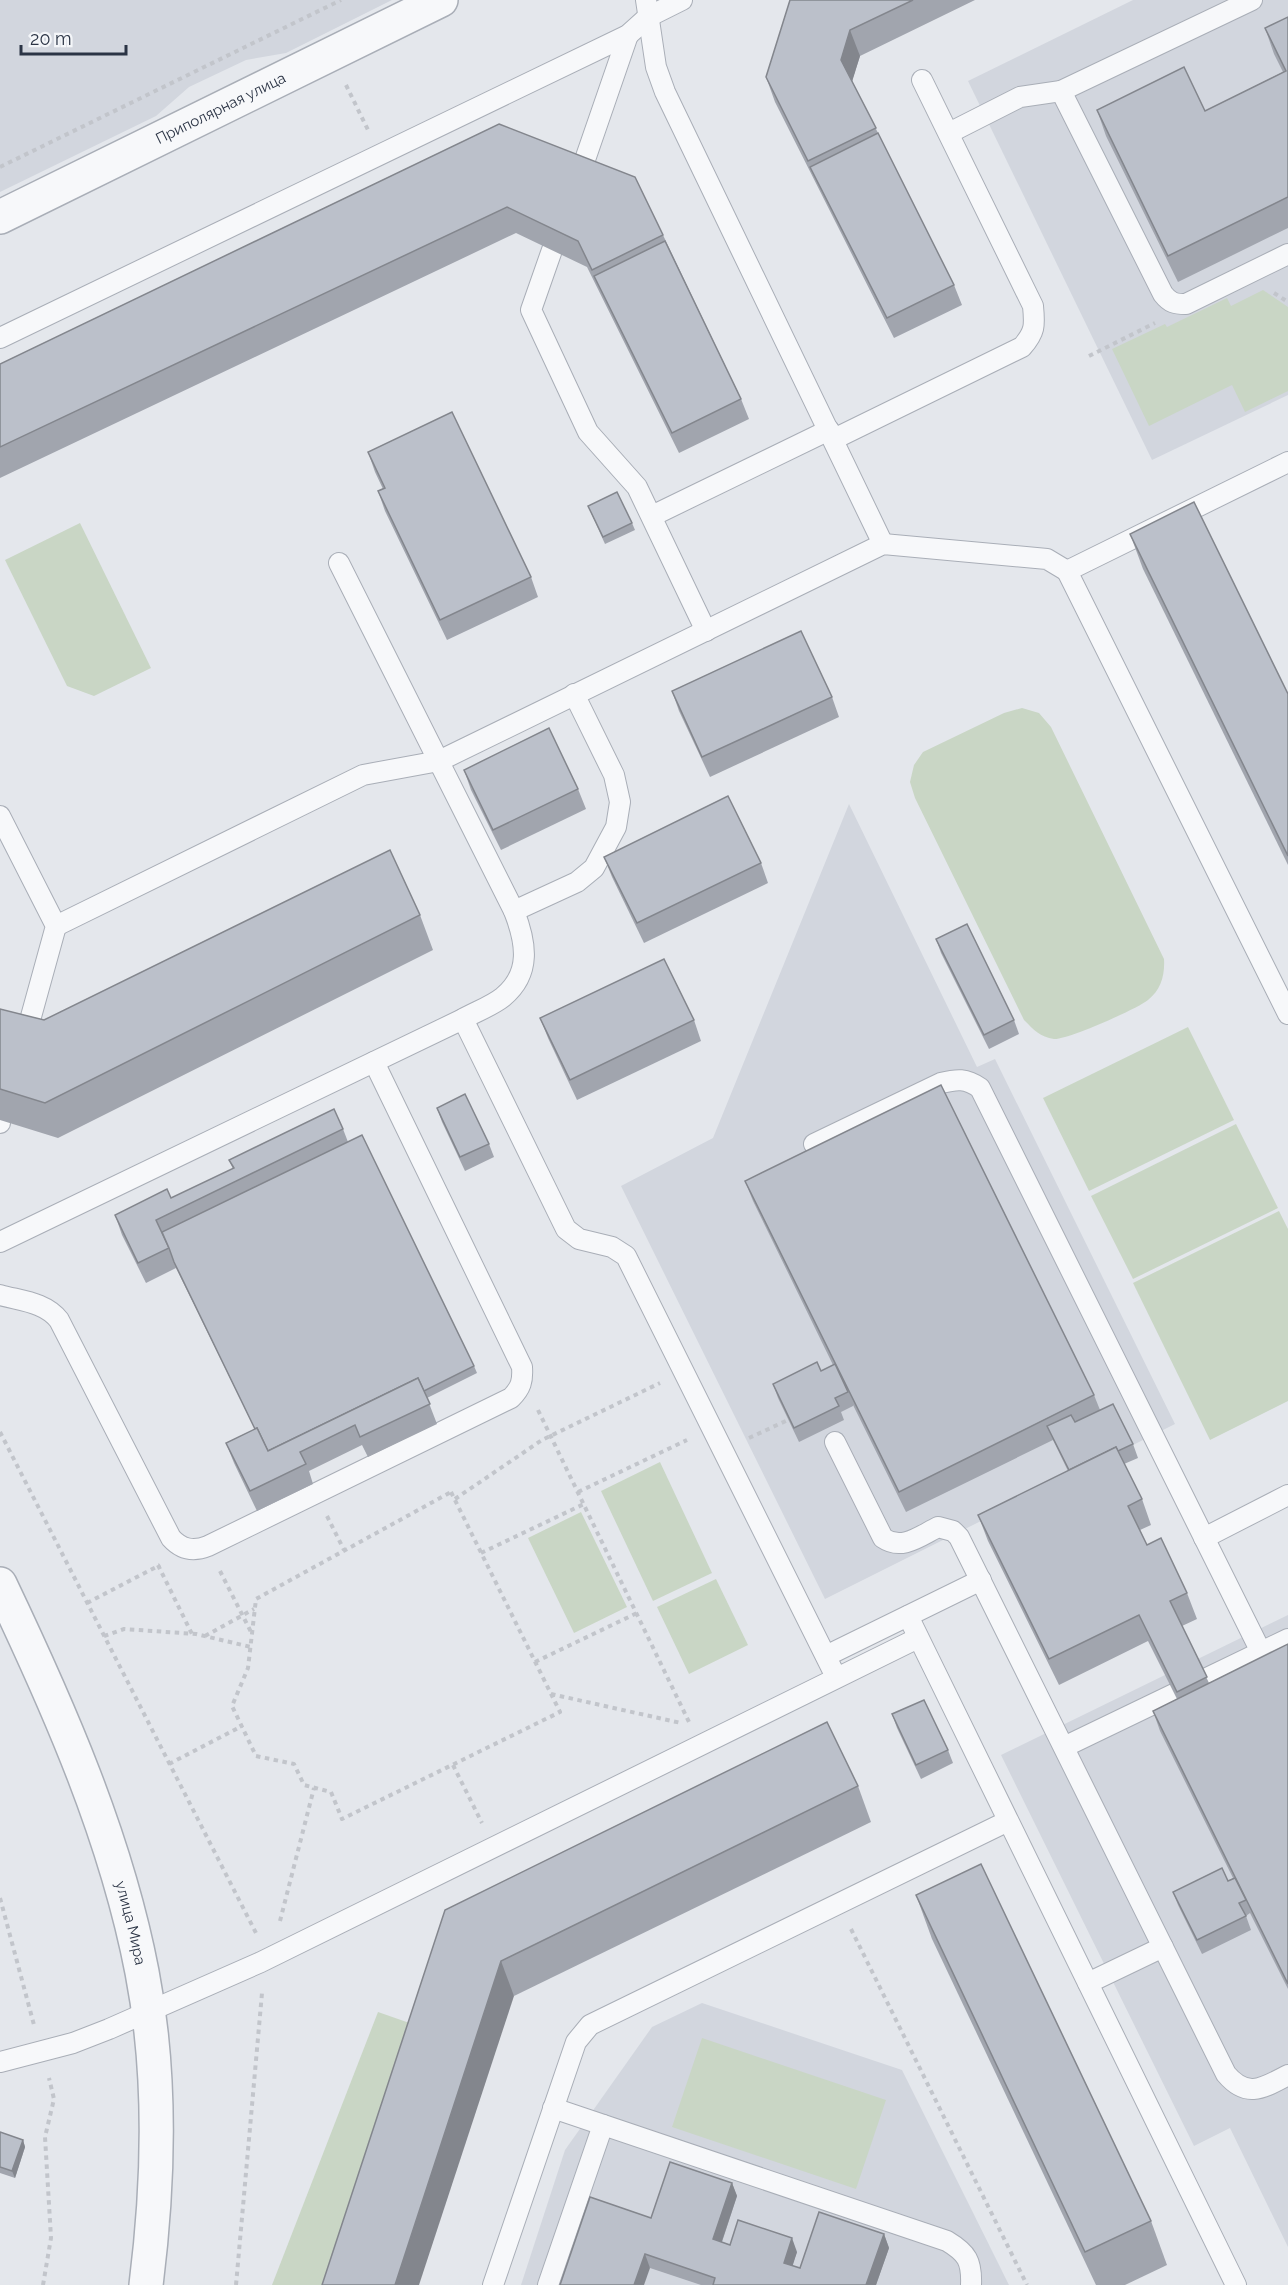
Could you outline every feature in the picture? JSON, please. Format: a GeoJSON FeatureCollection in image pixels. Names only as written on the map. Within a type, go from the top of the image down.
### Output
{"type":"FeatureCollection","features":[{"type":"Feature","properties":{"kind":"street","name":"Приполярная улица"},"geometry":{"type":"LineString","coordinates":[[0,217],[441,0]]}},
{"type":"Feature","properties":{"kind":"street","name":"улица Мира"},"geometry":{"type":"LineString","coordinates":[[0,1584],[43,1678],[94,1805],[114,1866],[142,1971],[155,2098],[156,2167],[146,2285]]}},
{"type":"Feature","properties":{"kind":"lane"},"geometry":{"type":"LineString","coordinates":[[579,177],[628,35],[647,8],[682,0]]}},
{"type":"Feature","properties":{"kind":"lane"},"geometry":{"type":"LineString","coordinates":[[949,134],[1020,97],[1061,91],[1252,0]]}},
{"type":"Feature","properties":{"kind":"lane"},"geometry":{"type":"LineString","coordinates":[[647,8],[656,67],[665,92],[883,544]]}},
{"type":"Feature","properties":{"kind":"lane"},"geometry":{"type":"LineString","coordinates":[[0,338],[628,35]]}},
{"type":"Feature","properties":{"kind":"lane"},"geometry":{"type":"LineString","coordinates":[[652,516],[1022,347],[1031,336],[1035,324],[1033,306],[922,80]]}},
{"type":"Feature","properties":{"kind":"lane"},"geometry":{"type":"LineString","coordinates":[[1061,91],[1163,294],[1169,301],[1186,304],[1288,254]]}},
{"type":"Feature","properties":{"kind":"lane"},"geometry":{"type":"LineString","coordinates":[[552,250],[531,310],[588,432],[637,487],[706,631]]}},
{"type":"Feature","properties":{"kind":"lane"},"geometry":{"type":"LineString","coordinates":[[1067,571],[1288,462]]}},
{"type":"Feature","properties":{"kind":"lane"},"geometry":{"type":"LineString","coordinates":[[56,926],[363,775],[440,761],[883,544],[1047,560],[1067,571],[1288,1014]]}},
{"type":"Feature","properties":{"kind":"lane"},"geometry":{"type":"LineString","coordinates":[[0,1242],[462,1019],[503,997],[517,980],[525,958],[523,934],[514,912],[339,563]]}},
{"type":"Feature","properties":{"kind":"lane"},"geometry":{"type":"LineString","coordinates":[[514,912],[577,882],[594,868],[616,827],[620,802],[614,775],[574,694]]}},
{"type":"Feature","properties":{"kind":"lane"},"geometry":{"type":"LineString","coordinates":[[0,816],[56,926],[22,1047]]}},
{"type":"Feature","properties":{"kind":"lane"},"geometry":{"type":"LineString","coordinates":[[462,1019],[566,1229],[579,1239],[612,1246],[626,1256],[836,1677]]}},
{"type":"Feature","properties":{"kind":"lane"},"geometry":{"type":"LineString","coordinates":[[0,1295],[44,1306],[59,1320],[171,1538],[179,1546],[199,1548],[511,1398],[520,1390],[523,1380],[522,1367],[374,1062]]}},
{"type":"Feature","properties":{"kind":"lane"},"geometry":{"type":"LineString","coordinates":[[814,1144],[941,1083],[958,1079],[970,1080],[980,1088],[1261,1652]]}},
{"type":"Feature","properties":{"kind":"lane"},"geometry":{"type":"LineString","coordinates":[[835,1443],[883,1538],[898,1544],[908,1542],[938,1527],[945,1528],[959,1537],[1226,2074],[1235,2084],[1248,2090],[1264,2087],[1288,2075]]}},
{"type":"Feature","properties":{"kind":"lane"},"geometry":{"type":"LineString","coordinates":[[1204,1538],[1288,1495]]}},
{"type":"Feature","properties":{"kind":"lane"},"geometry":{"type":"LineString","coordinates":[[826,1656],[981,1580]]}},
{"type":"Feature","properties":{"kind":"lane"},"geometry":{"type":"LineString","coordinates":[[908,1616],[1236,2285]]}},
{"type":"Feature","properties":{"kind":"lane"},"geometry":{"type":"LineString","coordinates":[[0,2062],[82,2039],[261,1962],[918,1638]]}},
{"type":"Feature","properties":{"kind":"lane"},"geometry":{"type":"LineString","coordinates":[[1205,1679],[1288,1639]]}},
{"type":"Feature","properties":{"kind":"lane"},"geometry":{"type":"LineString","coordinates":[[1064,1747],[1174,1694]]}},
{"type":"Feature","properties":{"kind":"lane"},"geometry":{"type":"LineString","coordinates":[[493,2285],[576,2042],[590,2025],[1008,1821]]}},
{"type":"Feature","properties":{"kind":"lane"},"geometry":{"type":"LineString","coordinates":[[1088,1983],[1163,1947]]}},
{"type":"Feature","properties":{"kind":"lane"},"geometry":{"type":"LineString","coordinates":[[553,2108],[947,2241],[960,2249],[967,2258],[971,2270],[971,2285]]}},
{"type":"Feature","properties":{"kind":"lane"},"geometry":{"type":"LineString","coordinates":[[548,2285],[603,2126]]}},
{"type":"Feature","properties":{"kind":"path"},"geometry":{"type":"LineString","coordinates":[[0,167],[341,0]]}},
{"type":"Feature","properties":{"kind":"path"},"geometry":{"type":"LineString","coordinates":[[1089,356],[1164,318],[1186,304]]}},
{"type":"Feature","properties":{"kind":"path"},"geometry":{"type":"LineString","coordinates":[[455,1499],[551,1436],[684,1371]]}},
{"type":"Feature","properties":{"kind":"path"},"geometry":{"type":"LineString","coordinates":[[537,1408],[691,1725],[550,1694]]}},
{"type":"Feature","properties":{"kind":"path"},"geometry":{"type":"LineString","coordinates":[[0,1432],[104,1636],[124,1629],[204,1636],[251,1647]]}},
{"type":"Feature","properties":{"kind":"path"},"geometry":{"type":"LineString","coordinates":[[578,1492],[687,1440]]}},
{"type":"Feature","properties":{"kind":"path"},"geometry":{"type":"LineString","coordinates":[[451,1492],[560,1712],[342,1819],[332,1792],[304,1785],[294,1764],[256,1756],[232,1706],[249,1668],[256,1599],[344,1550],[451,1492]]}},
{"type":"Feature","properties":{"kind":"path"},"geometry":{"type":"LineString","coordinates":[[315,1494],[344,1550]]}},
{"type":"Feature","properties":{"kind":"path"},"geometry":{"type":"LineString","coordinates":[[481,1553],[584,1503]]}},
{"type":"Feature","properties":{"kind":"path"},"geometry":{"type":"LineString","coordinates":[[87,1603],[199,1548],[252,1634]]}},
{"type":"Feature","properties":{"kind":"path"},"geometry":{"type":"LineString","coordinates":[[204,1636],[255,1609]]}},
{"type":"Feature","properties":{"kind":"path"},"geometry":{"type":"LineString","coordinates":[[535,1662],[637,1613]]}},
{"type":"Feature","properties":{"kind":"path"},"geometry":{"type":"LineString","coordinates":[[169,1764],[242,1726]]}},
{"type":"Feature","properties":{"kind":"path"},"geometry":{"type":"LineString","coordinates":[[453,1765],[493,1847]]}},
{"type":"Feature","properties":{"kind":"path"},"geometry":{"type":"LineString","coordinates":[[279,1924],[314,1788]]}},
{"type":"Feature","properties":{"kind":"path"},"geometry":{"type":"LineString","coordinates":[[0,1898],[54,2099],[45,2137],[51,2238],[43,2285]]}},
{"type":"Feature","properties":{"kind":"path"},"geometry":{"type":"LineString","coordinates":[[839,1904],[1027,2285]]}},
{"type":"Feature","properties":{"kind":"path"},"geometry":{"type":"LineString","coordinates":[[258,1936],[265,1932]]}},
{"type":"Feature","properties":{"kind":"shaded area"},"geometry":{"type":"Polygon","coordinates":[[[0,0],[392,0],[286,53],[246,60],[189,87],[156,116],[0,192],[0,0]]]}},
{"type":"Feature","properties":{"kind":"shaded area"},"geometry":{"type":"Polygon","coordinates":[[[1133,0],[1288,0],[1288,395],[1152,460],[968,81],[1133,0]]]}},
{"type":"Feature","properties":{"kind":"shaded area"},"geometry":{"type":"Polygon","coordinates":[[[849,804],[977,1067],[995,1059],[1175,1424],[825,1599],[621,1186],[713,1138],[849,804]]]}},
{"type":"Feature","properties":{"kind":"shaded area"},"geometry":{"type":"Polygon","coordinates":[[[1288,1615],[1288,2247],[1230,2128],[1194,2146],[1001,1755],[1288,1615]]]}},
{"type":"Feature","properties":{"kind":"shaded area"},"geometry":{"type":"Polygon","coordinates":[[[702,2003],[902,2070],[1009,2285],[521,2285],[565,2150],[652,2027],[702,2003]]]}},
{"type":"Feature","properties":{"kind":"green space"},"geometry":{"type":"Polygon","coordinates":[[[1263,290],[1288,307],[1288,391],[1245,412],[1232,385],[1149,426],[1112,349],[1165,324],[1167,327],[1227,298],[1231,306],[1263,290]]]}},
{"type":"Feature","properties":{"kind":"green space"},"geometry":{"type":"Polygon","coordinates":[[[80,523],[151,668],[94,696],[67,686],[5,560],[80,523]]]}},
{"type":"Feature","properties":{"kind":"green space"},"geometry":{"type":"Polygon","coordinates":[[[1022,708],[1039,713],[1051,727],[1164,959],[1161,982],[1156,992],[1148,1000],[1102,1023],[1073,1035],[1054,1039],[1041,1035],[1024,1020],[915,798],[910,782],[914,765],[923,752],[1004,713],[1022,708]]]}},
{"type":"Feature","properties":{"kind":"green space"},"geometry":{"type":"Polygon","coordinates":[[[1188,1027],[1234,1120],[1089,1191],[1043,1098],[1188,1027]]]}},
{"type":"Feature","properties":{"kind":"green space"},"geometry":{"type":"Polygon","coordinates":[[[1236,1124],[1278,1208],[1133,1279],[1091,1196],[1236,1124]]]}},
{"type":"Feature","properties":{"kind":"green space"},"geometry":{"type":"Polygon","coordinates":[[[1279,1211],[1288,1229],[1288,1401],[1210,1440],[1133,1283],[1279,1211]]]}},
{"type":"Feature","properties":{"kind":"green space"},"geometry":{"type":"Polygon","coordinates":[[[660,1462],[712,1573],[653,1601],[601,1491],[660,1462]]]}},
{"type":"Feature","properties":{"kind":"green space"},"geometry":{"type":"Polygon","coordinates":[[[581,1512],[627,1607],[574,1633],[528,1538],[581,1512]]]}},
{"type":"Feature","properties":{"kind":"green space"},"geometry":{"type":"Polygon","coordinates":[[[716,1579],[748,1645],[689,1674],[657,1607],[716,1579]]]}},
{"type":"Feature","properties":{"kind":"green space"},"geometry":{"type":"Polygon","coordinates":[[[378,2012],[421,2027],[338,2285],[272,2285],[378,2012]]]}},
{"type":"Feature","properties":{"kind":"green space"},"geometry":{"type":"Polygon","coordinates":[[[702,2038],[886,2100],[856,2189],[672,2127],[702,2038]]]}},
{"type":"Feature","properties":{"kind":"building"},"geometry":{"type":"Polygon","coordinates":[[[790,0],[913,0],[850,30],[841,60],[876,128],[808,161],[766,77],[790,0]]]}},
{"type":"Feature","properties":{"kind":"building"},"geometry":{"type":"Polygon","coordinates":[[[1288,17],[1288,197],[1168,256],[1097,110],[1184,67],[1205,111],[1286,71],[1265,28],[1288,17]]]}},
{"type":"Feature","properties":{"kind":"building"},"geometry":{"type":"Polygon","coordinates":[[[499,124],[635,177],[663,235],[592,270],[578,241],[507,207],[0,447],[0,364],[499,124]]]}},
{"type":"Feature","properties":{"kind":"building"},"geometry":{"type":"Polygon","coordinates":[[[878,133],[954,285],[887,318],[810,167],[878,133]]]}},
{"type":"Feature","properties":{"kind":"building"},"geometry":{"type":"Polygon","coordinates":[[[665,241],[741,399],[672,433],[594,276],[665,241]]]}},
{"type":"Feature","properties":{"kind":"building"},"geometry":{"type":"Polygon","coordinates":[[[452,412],[531,577],[440,620],[378,491],[385,488],[368,452],[452,412]]]}},
{"type":"Feature","properties":{"kind":"building"},"geometry":{"type":"Polygon","coordinates":[[[617,492],[632,523],[603,537],[588,506],[617,492]]]}},
{"type":"Feature","properties":{"kind":"building"},"geometry":{"type":"Polygon","coordinates":[[[1194,502],[1288,694],[1288,856],[1130,534],[1194,502]]]}},
{"type":"Feature","properties":{"kind":"building"},"geometry":{"type":"Polygon","coordinates":[[[801,631],[832,697],[702,757],[672,691],[801,631]]]}},
{"type":"Feature","properties":{"kind":"building"},"geometry":{"type":"Polygon","coordinates":[[[549,728],[578,789],[493,830],[464,770],[549,728]]]}},
{"type":"Feature","properties":{"kind":"building"},"geometry":{"type":"Polygon","coordinates":[[[728,796],[761,863],[637,923],[604,857],[728,796]]]}},
{"type":"Feature","properties":{"kind":"building"},"geometry":{"type":"Polygon","coordinates":[[[390,850],[420,915],[45,1103],[0,1089],[0,1009],[44,1020],[390,850]]]}},
{"type":"Feature","properties":{"kind":"building"},"geometry":{"type":"Polygon","coordinates":[[[967,924],[1014,1020],[984,1035],[936,939],[967,924]]]}},
{"type":"Feature","properties":{"kind":"building"},"geometry":{"type":"Polygon","coordinates":[[[664,959],[694,1020],[570,1080],[540,1018],[664,959]]]}},
{"type":"Feature","properties":{"kind":"building"},"geometry":{"type":"Polygon","coordinates":[[[941,1085],[1094,1395],[899,1492],[745,1181],[941,1085]]]}},
{"type":"Feature","properties":{"kind":"building"},"geometry":{"type":"Polygon","coordinates":[[[465,1094],[489,1144],[460,1157],[437,1108],[465,1094]]]}},
{"type":"Feature","properties":{"kind":"building"},"geometry":{"type":"Polygon","coordinates":[[[334,1109],[343,1129],[156,1220],[169,1248],[138,1263],[115,1215],[167,1189],[171,1198],[234,1168],[229,1160],[334,1109]]]}},
{"type":"Feature","properties":{"kind":"building"},"geometry":{"type":"Polygon","coordinates":[[[362,1135],[474,1366],[424,1391],[418,1378],[268,1451],[257,1428],[255,1429],[174,1262],[162,1232],[362,1135]]]}},
{"type":"Feature","properties":{"kind":"building"},"geometry":{"type":"Polygon","coordinates":[[[817,1362],[821,1371],[835,1364],[848,1392],[835,1398],[839,1406],[794,1428],[773,1384],[817,1362]]]}},
{"type":"Feature","properties":{"kind":"building"},"geometry":{"type":"Polygon","coordinates":[[[418,1378],[430,1404],[360,1437],[355,1425],[300,1452],[306,1464],[250,1491],[226,1443],[257,1428],[268,1451],[418,1378]]]}},
{"type":"Feature","properties":{"kind":"building"},"geometry":{"type":"Polygon","coordinates":[[[1113,1404],[1133,1444],[1118,1451],[1116,1447],[1069,1470],[1047,1426],[1071,1415],[1075,1422],[1113,1404]]]}},
{"type":"Feature","properties":{"kind":"building"},"geometry":{"type":"Polygon","coordinates":[[[1116,1447],[1142,1499],[1128,1506],[1147,1545],[1161,1538],[1187,1593],[1170,1601],[1207,1677],[1177,1692],[1139,1615],[1049,1659],[978,1515],[1116,1447]]]}},
{"type":"Feature","properties":{"kind":"building"},"geometry":{"type":"Polygon","coordinates":[[[1288,1644],[1288,1984],[1153,1711],[1288,1644]]]}},
{"type":"Feature","properties":{"kind":"building"},"geometry":{"type":"Polygon","coordinates":[[[924,1700],[948,1750],[916,1765],[892,1714],[924,1700]]]}},
{"type":"Feature","properties":{"kind":"building"},"geometry":{"type":"Polygon","coordinates":[[[827,1722],[858,1786],[501,1961],[395,2285],[322,2285],[445,1910],[827,1722]]]}},
{"type":"Feature","properties":{"kind":"building"},"geometry":{"type":"Polygon","coordinates":[[[981,1864],[1151,2221],[1085,2252],[916,1895],[981,1864]]]}},
{"type":"Feature","properties":{"kind":"building"},"geometry":{"type":"Polygon","coordinates":[[[1222,1868],[1228,1881],[1235,1878],[1246,1900],[1239,1903],[1246,1916],[1197,1940],[1173,1892],[1222,1868]]]}},
{"type":"Feature","properties":{"kind":"building"},"geometry":{"type":"Polygon","coordinates":[[[0,2132],[23,2140],[12,2171],[0,2167],[0,2132]]]}},
{"type":"Feature","properties":{"kind":"building"},"geometry":{"type":"Polygon","coordinates":[[[670,2162],[732,2183],[713,2239],[730,2245],[738,2220],[792,2238],[784,2263],[800,2268],[819,2212],[884,2234],[866,2285],[713,2285],[715,2278],[645,2254],[634,2285],[560,2285],[590,2197],[651,2218],[670,2162]]]}}]}
